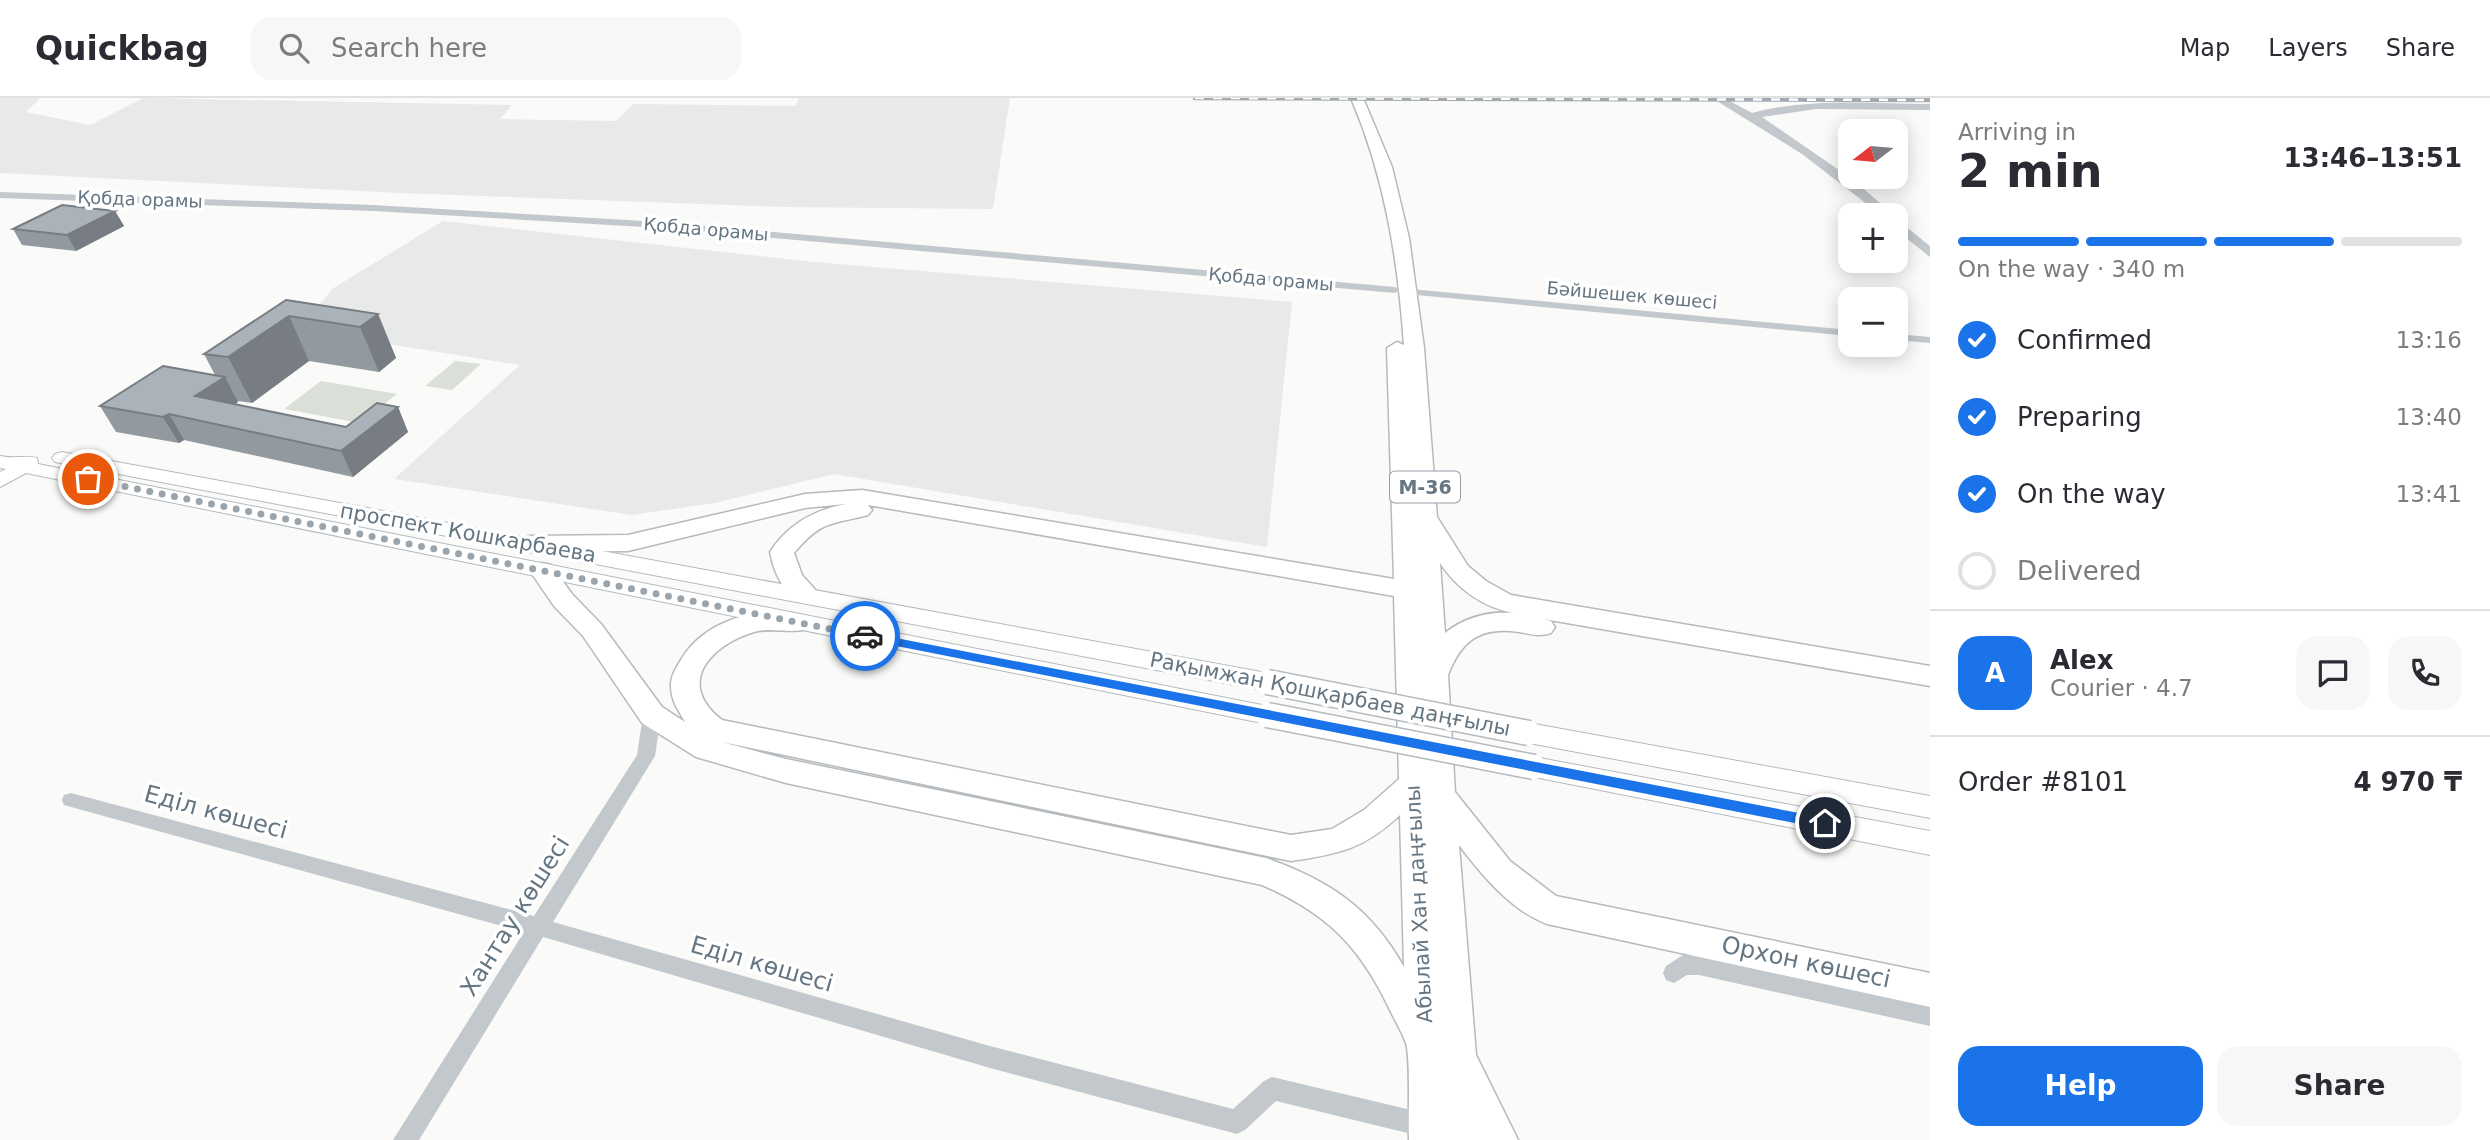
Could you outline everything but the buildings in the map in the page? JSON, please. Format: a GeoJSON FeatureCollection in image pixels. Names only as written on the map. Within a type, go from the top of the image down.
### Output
{"type":"FeatureCollection","features":[{"type":"Feature","properties":{"kind":"main road","name":"M-36"},"geometry":{"type":"LineString","coordinates":[[1345,98],[1370,154],[1403,291]]}},
{"type":"Feature","properties":{"kind":"main road","name":"M-36"},"geometry":{"type":"LineString","coordinates":[[1357,98],[1382,156],[1395,201],[1403,291]]}},
{"type":"Feature","properties":{"kind":"main road","name":"Абылай Хан даңғылы"},"geometry":{"type":"LineString","coordinates":[[1403,291],[1427,517],[1434,682],[1428,792]]}},
{"type":"Feature","properties":{"kind":"main road","name":"Абылай Хан даңғылы"},"geometry":{"type":"LineString","coordinates":[[1403,291],[1407,597],[1428,792],[1442,1050],[1464,1140]]}},
{"type":"Feature","properties":{"kind":"main road","name":"Рақымжан Қошқарбаев даңғылы"},"geometry":{"type":"LineString","coordinates":[[12,462],[535,557],[803,609],[1267,715],[1930,844]]}},
{"type":"Feature","properties":{"kind":"main road","name":"проспект Кошкарбаева"},"geometry":{"type":"LineString","coordinates":[[12,462],[535,557],[729,581]]}},
{"type":"Feature","properties":{"kind":"main road"},"geometry":{"type":"LineString","coordinates":[[1407,597],[862,497],[805,501],[628,543],[535,557],[563,600],[592,630],[652,715],[706,750],[786,771],[1265,872],[1300,885],[1336,906],[1359,928],[1385,962],[1498,1140]]}},
{"type":"Feature","properties":{"kind":"main road"},"geometry":{"type":"LineString","coordinates":[[1407,597],[858,510],[835,512],[801,529],[782,552],[786,572],[794,584],[803,609],[775,620],[750,624],[727,632],[707,645],[692,661],[685,680],[686,698],[696,715],[713,729],[1291,848],[1338,841],[1375,818],[1428,792],[1498,871],[1547,909],[1930,990]]}},
{"type":"Feature","properties":{"kind":"main road"},"geometry":{"type":"LineString","coordinates":[[1427,517],[1455,569],[1475,588],[1506,603],[1930,676]]}},
{"type":"Feature","properties":{"kind":"main road","name":"Рақымжан Қошқарбаев даңғылы"},"geometry":{"type":"LineString","coordinates":[[729,581],[803,609],[1267,682],[1930,807]]}},
{"type":"Feature","properties":{"kind":"main road"},"geometry":{"type":"LineString","coordinates":[[1434,682],[1440,656],[1450,641],[1486,623],[1514,622],[1930,690]]}},
{"type":"Feature","properties":{"kind":"main road","name":"Абылай Хан даңғылы"},"geometry":{"type":"LineString","coordinates":[[1429,1133],[1442,1050]]}},
{"type":"Feature","properties":{"kind":"street"},"geometry":{"type":"LineString","coordinates":[[1717,98],[1758,120],[1849,180],[1875,203]]}},
{"type":"Feature","properties":{"kind":"street"},"geometry":{"type":"LineString","coordinates":[[1758,120],[1756,115],[1766,111],[1792,107],[1930,107]]}},
{"type":"Feature","properties":{"kind":"street","name":"Қобда орамы"},"geometry":{"type":"LineString","coordinates":[[0,195],[359,208],[661,225],[1403,291]]}},
{"type":"Feature","properties":{"kind":"street"},"geometry":{"type":"LineString","coordinates":[[1908,234],[1930,253]]}},
{"type":"Feature","properties":{"kind":"street","name":"Бәйшешек көшесі"},"geometry":{"type":"LineString","coordinates":[[1403,291],[1838,332]]}},
{"type":"Feature","properties":{"kind":"street"},"geometry":{"type":"LineString","coordinates":[[1908,338],[1930,340]]}},
{"type":"Feature","properties":{"kind":"street","name":"Хантау көшесі"},"geometry":{"type":"LineString","coordinates":[[405,1140],[646,756],[652,715]]}},
{"type":"Feature","properties":{"kind":"street","name":"Еділ көшесі"},"geometry":{"type":"LineString","coordinates":[[71,800],[539,927],[990,1058],[1237,1122],[1272,1088],[1429,1133]]}},
{"type":"Feature","properties":{"kind":"street","name":"Орхон көшесі"},"geometry":{"type":"LineString","coordinates":[[1674,973],[1683,965],[1699,965],[1930,1016]]}},
{"type":"Feature","properties":{"kind":"shaded area"},"geometry":{"type":"Polygon","coordinates":[[[0,98],[40,98],[26,112],[90,125],[143,98],[512,105],[500,119],[616,121],[633,104],[795,106],[799,98],[1010,98],[993,209],[782,207],[400,193],[0,173],[0,98]]]}},
{"type":"Feature","properties":{"kind":"shaded area"},"geometry":{"type":"Polygon","coordinates":[[[443,221],[814,262],[1292,302],[1267,547],[834,474],[715,503],[632,515],[394,479],[520,365],[300,330],[332,289],[443,221]]]}},
{"type":"Feature","properties":{"kind":"shaded area"},"geometry":{"type":"Polygon","coordinates":[[[455,361],[481,364],[452,390],[425,386],[455,361]]]}},
{"type":"Feature","properties":{"kind":"shaded area"},"geometry":{"type":"Polygon","coordinates":[[[321,381],[397,394],[360,423],[284,409],[321,381]]]}},
{"type":"Feature","properties":{"kind":"railway"},"geometry":{"type":"LineString","coordinates":[[1195,98],[1930,100]]}},
{"type":"Feature","properties":{"kind":"way so far"},"geometry":{"type":"LineString","coordinates":[[88,479],[865,636]]}},
{"type":"Feature","properties":{"kind":"route"},"geometry":{"type":"LineString","coordinates":[[865,636],[1825,823]]}}]}
